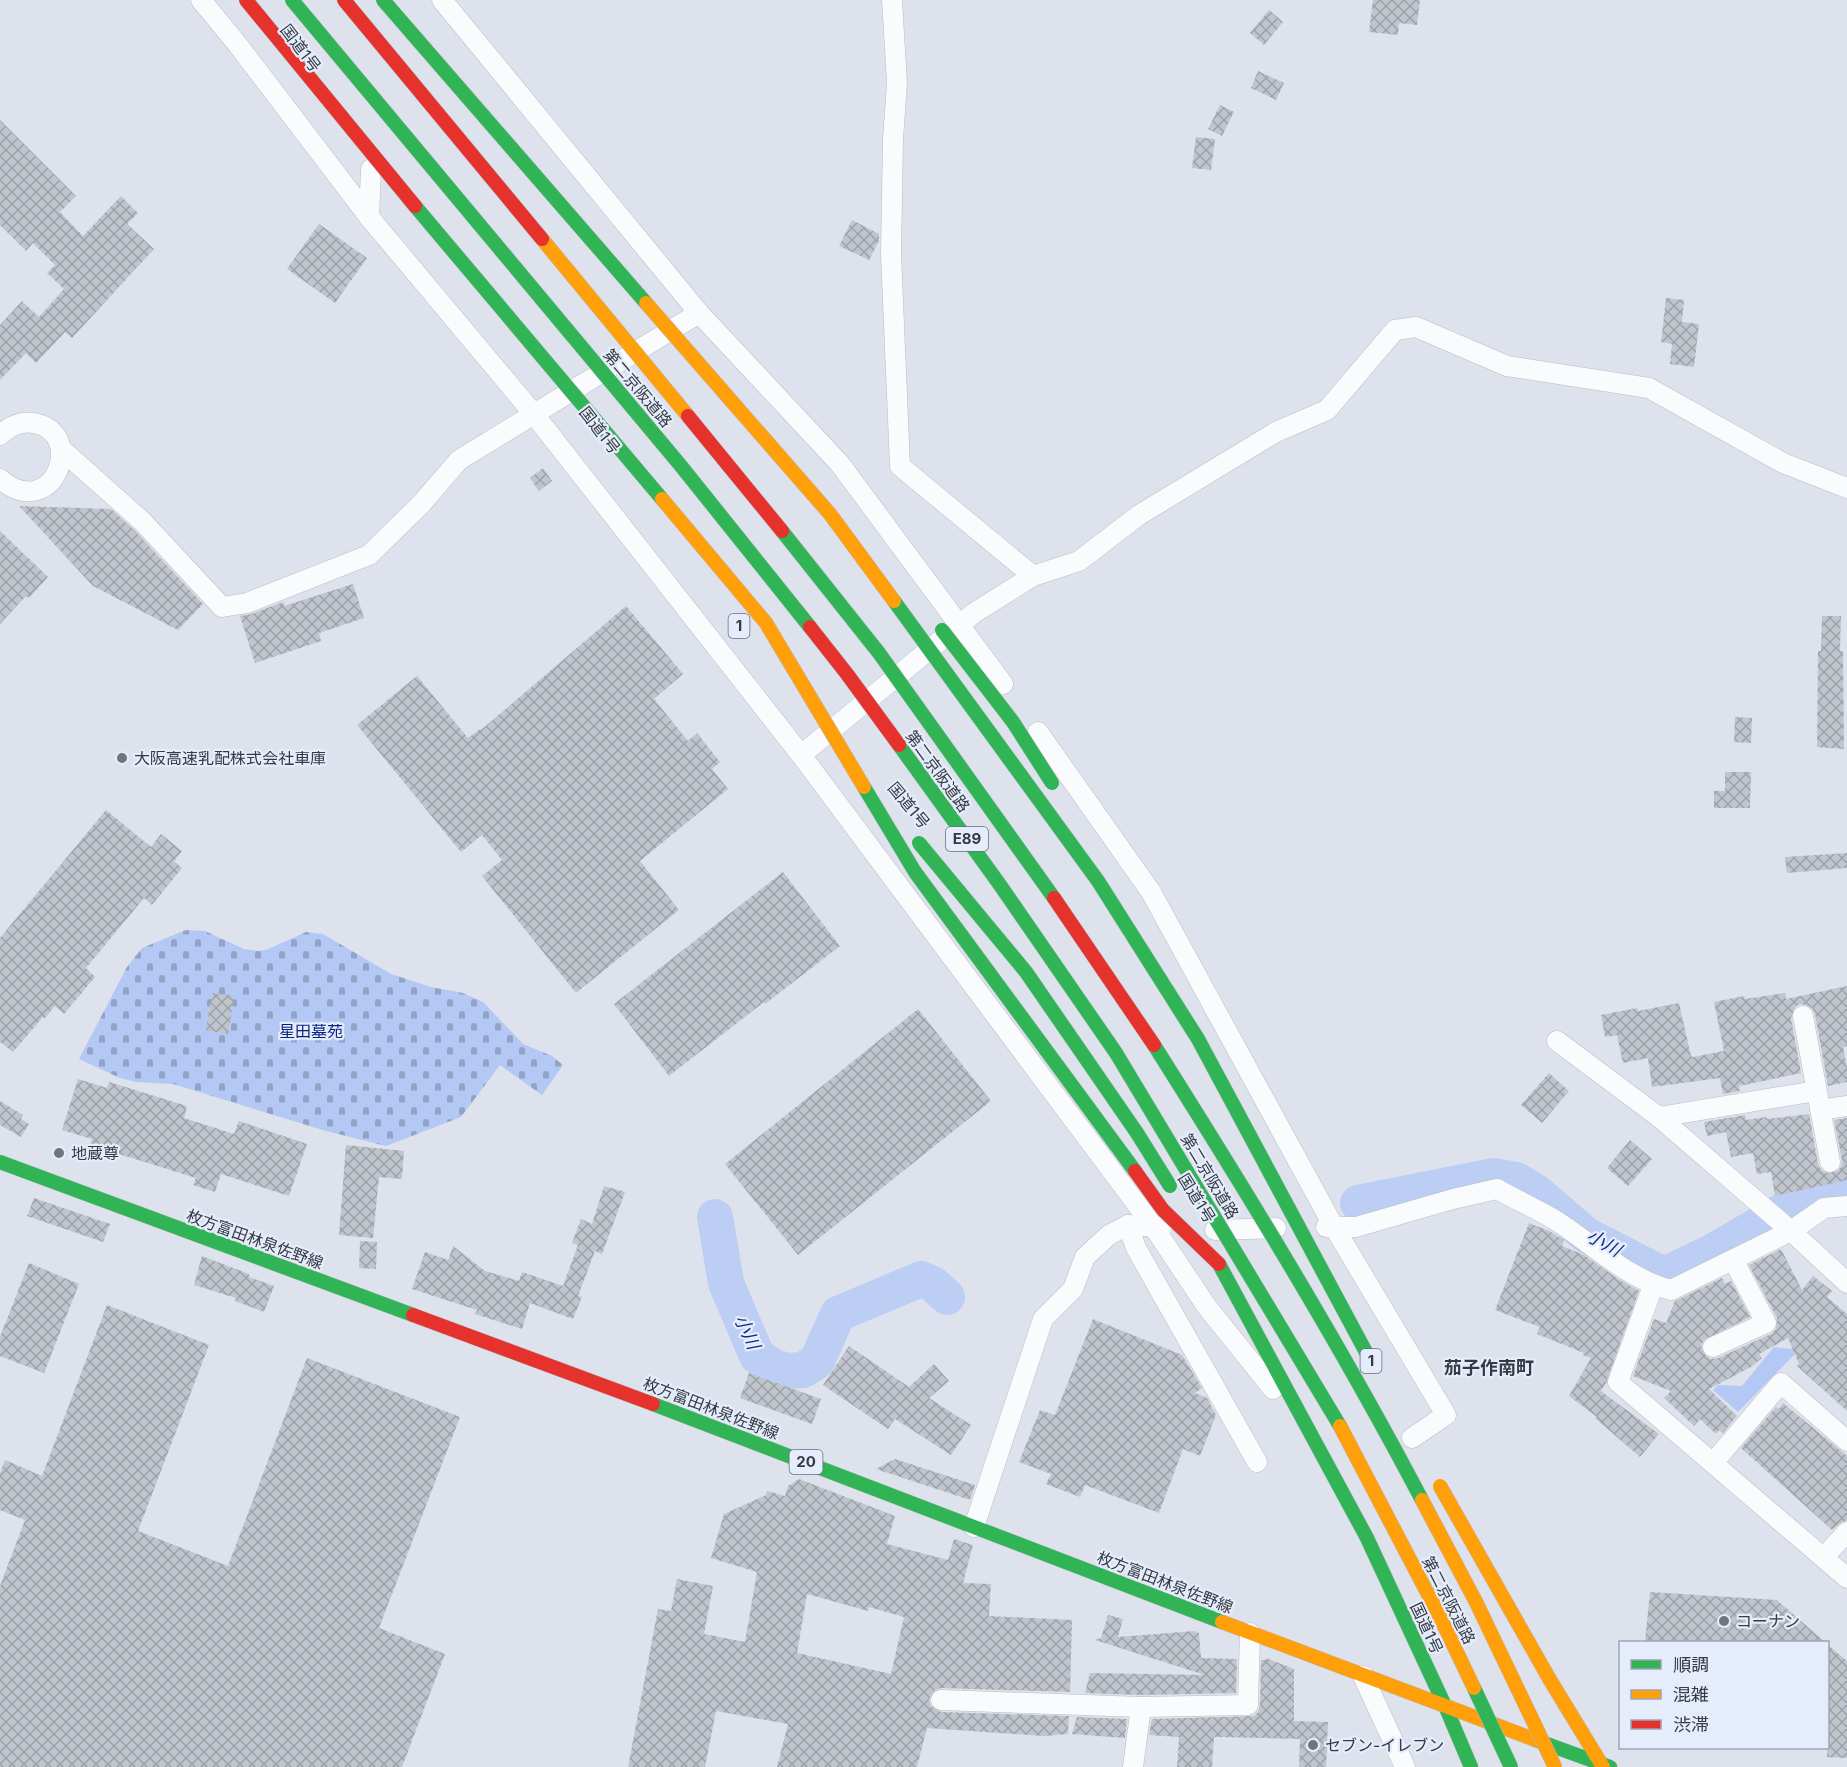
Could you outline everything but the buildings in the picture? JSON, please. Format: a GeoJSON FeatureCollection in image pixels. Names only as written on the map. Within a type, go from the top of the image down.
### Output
{"type":"FeatureCollection","features":[{"type":"Feature","properties":{"kind":"main road","name":"国道1号"},"geometry":{"type":"LineString","coordinates":[[245,0],[371,169],[458,279]]}},
{"type":"Feature","properties":{"kind":"main road"},"geometry":{"type":"LineString","coordinates":[[245,0],[766,623],[915,872],[1163,1210],[1219,1264]]}},
{"type":"Feature","properties":{"kind":"main road","name":"第二京阪道路"},"geometry":{"type":"LineString","coordinates":[[292,0],[674,456],[847,674],[1000,885],[1116,1053],[1339,1425],[1440,1617],[1511,1767]]}},
{"type":"Feature","properties":{"kind":"main road","name":"第二京阪道路"},"geometry":{"type":"LineString","coordinates":[[344,0],[695,424],[872,644],[1038,873],[1145,1031],[1238,1178],[1373,1406],[1476,1602],[1555,1767]]}},
{"type":"Feature","properties":{"kind":"main road","name":"1"},"geometry":{"type":"LineString","coordinates":[[383,0],[830,514],[1098,881],[1198,1039],[1372,1364]]}},
{"type":"Feature","properties":{"kind":"main road"},"geometry":{"type":"LineString","coordinates":[[621,240],[738,375]]}},
{"type":"Feature","properties":{"kind":"main road","name":"国道1号"},"geometry":{"type":"LineString","coordinates":[[546,389],[567,416]]}},
{"type":"Feature","properties":{"kind":"main road"},"geometry":{"type":"LineString","coordinates":[[935,621],[1013,722],[1058,792]]}},
{"type":"Feature","properties":{"kind":"main road","name":"国道1号"},"geometry":{"type":"LineString","coordinates":[[784,681],[898,817]]}},
{"type":"Feature","properties":{"kind":"main road","name":"国道1号"},"geometry":{"type":"LineString","coordinates":[[913,835],[1026,972],[1137,1133],[1175,1193]]}},
{"type":"Feature","properties":{"kind":"main road"},"geometry":{"type":"LineString","coordinates":[[1171,973],[1198,1039]]}},
{"type":"Feature","properties":{"kind":"main road","name":"枚方富田林泉佐野線"},"geometry":{"type":"LineString","coordinates":[[0,1162],[665,1408],[1446,1708],[1605,1766]]}},
{"type":"Feature","properties":{"kind":"main road","name":"国道1号"},"geometry":{"type":"LineString","coordinates":[[1187,1214],[1219,1264],[1366,1538],[1446,1708],[1470,1767]]}},
{"type":"Feature","properties":{"kind":"main road"},"geometry":{"type":"LineString","coordinates":[[1435,1478],[1550,1680],[1605,1766]]}},
{"type":"Feature","properties":{"kind":"street"},"geometry":{"type":"LineString","coordinates":[[201,0],[369,217],[533,413],[801,755],[1153,1226],[1207,1307],[1307,1430]]}},
{"type":"Feature","properties":{"kind":"street"},"geometry":{"type":"LineString","coordinates":[[442,0],[699,313],[840,464],[962,626],[1151,892],[1334,1227],[1446,1415],[1412,1437]]}},
{"type":"Feature","properties":{"kind":"street"},"geometry":{"type":"LineString","coordinates":[[892,0],[897,83],[892,139],[891,254],[900,466],[1033,576]]}},
{"type":"Feature","properties":{"kind":"street"},"geometry":{"type":"LineString","coordinates":[[369,217],[371,169]]}},
{"type":"Feature","properties":{"kind":"street"},"geometry":{"type":"LineString","coordinates":[[61,449],[142,521],[222,607],[247,603],[369,555],[422,503],[459,460],[699,313]]}},
{"type":"Feature","properties":{"kind":"street"},"geometry":{"type":"LineString","coordinates":[[801,755],[974,614],[1033,576],[1079,561],[1139,515],[1276,432],[1327,410],[1395,330],[1416,327],[1507,366],[1649,388],[1783,463],[1847,488]]}},
{"type":"Feature","properties":{"kind":"street"},"geometry":{"type":"LineString","coordinates":[[0,435],[17,423],[39,424],[57,438],[62,460],[52,482],[31,492],[9,487],[0,479]]}},
{"type":"Feature","properties":{"kind":"street"},"geometry":{"type":"LineString","coordinates":[[1803,1016],[1830,1162]]}},
{"type":"Feature","properties":{"kind":"street"},"geometry":{"type":"LineString","coordinates":[[1557,1041],[1659,1117],[1783,1224],[1847,1283]]}},
{"type":"Feature","properties":{"kind":"street"},"geometry":{"type":"LineString","coordinates":[[1659,1117],[1816,1091]]}},
{"type":"Feature","properties":{"kind":"street"},"geometry":{"type":"LineString","coordinates":[[1820,1110],[1847,1106]]}},
{"type":"Feature","properties":{"kind":"street"},"geometry":{"type":"LineString","coordinates":[[974,1527],[1043,1319],[1073,1289],[1085,1257],[1109,1235],[1128,1225],[1191,1230],[1356,1227],[1497,1189],[1556,1220],[1596,1251],[1653,1286],[1671,1290],[1734,1261],[1783,1224],[1824,1208],[1847,1206]]}},
{"type":"Feature","properties":{"kind":"street"},"geometry":{"type":"LineString","coordinates":[[1128,1225],[1136,1248],[1257,1462]]}},
{"type":"Feature","properties":{"kind":"street"},"geometry":{"type":"LineString","coordinates":[[1713,1347],[1770,1329],[1734,1261]]}},
{"type":"Feature","properties":{"kind":"street"},"geometry":{"type":"LineString","coordinates":[[1653,1286],[1618,1382],[1847,1578]]}},
{"type":"Feature","properties":{"kind":"street"},"geometry":{"type":"LineString","coordinates":[[1713,1463],[1781,1383],[1847,1441]]}},
{"type":"Feature","properties":{"kind":"street"},"geometry":{"type":"LineString","coordinates":[[1824,1557],[1847,1532]]}},
{"type":"Feature","properties":{"kind":"street"},"geometry":{"type":"LineString","coordinates":[[941,1700],[1141,1707],[1248,1705],[1250,1633]]}},
{"type":"Feature","properties":{"kind":"street"},"geometry":{"type":"LineString","coordinates":[[1364,1676],[1405,1767]]}},
{"type":"Feature","properties":{"kind":"street"},"geometry":{"type":"LineString","coordinates":[[1133,1767],[1141,1707]]}},
{"type":"Feature","properties":{"kind":"green space","name":"星田墓苑"},"geometry":{"type":"Polygon","coordinates":[[[186,930],[205,931],[244,949],[258,951],[266,950],[306,932],[323,934],[391,974],[431,987],[463,993],[483,1002],[523,1044],[552,1056],[563,1065],[542,1095],[500,1065],[461,1117],[386,1146],[326,1131],[173,1084],[136,1082],[120,1078],[79,1059],[127,967],[142,948],[186,930]]]}},
{"type":"Feature","properties":{"kind":"green space"},"geometry":{"type":"Polygon","coordinates":[[[1774,1347],[1799,1350],[1738,1412],[1713,1390],[1718,1385],[1742,1386],[1774,1347]]]}},
{"type":"Feature","properties":{"kind":"waterway","name":"小川"},"geometry":{"type":"LineString","coordinates":[[1358,1203],[1494,1176],[1516,1180],[1536,1192],[1586,1235],[1664,1275],[1712,1252],[1791,1206],[1824,1196],[1847,1194]]}},
{"type":"Feature","properties":{"kind":"waterway","name":"小川"},"geometry":{"type":"LineString","coordinates":[[715,1217],[726,1283],[757,1356],[774,1367],[788,1371],[803,1370],[817,1361],[838,1314],[921,1279],[933,1284],[947,1297]]}},
{"type":"Feature","properties":{"kind":"traffic: fast"},"geometry":{"type":"LineString","coordinates":[[292,0],[681,466],[810,627]]}},
{"type":"Feature","properties":{"kind":"traffic: fast"},"geometry":{"type":"LineString","coordinates":[[383,0],[646,303]]}},
{"type":"Feature","properties":{"kind":"traffic: fast"},"geometry":{"type":"LineString","coordinates":[[415,206],[662,499]]}},
{"type":"Feature","properties":{"kind":"traffic: fast"},"geometry":{"type":"LineString","coordinates":[[782,531],[879,653],[1054,898]]}},
{"type":"Feature","properties":{"kind":"traffic: fast"},"geometry":{"type":"LineString","coordinates":[[894,601],[1098,881],[1198,1039],[1367,1354]]}},
{"type":"Feature","properties":{"kind":"traffic: fast"},"geometry":{"type":"LineString","coordinates":[[942,630],[1013,722],[1052,783]]}},
{"type":"Feature","properties":{"kind":"traffic: fast"},"geometry":{"type":"LineString","coordinates":[[899,745],[1000,885],[1116,1053],[1340,1426]]}},
{"type":"Feature","properties":{"kind":"traffic: fast"},"geometry":{"type":"LineString","coordinates":[[864,787],[915,872],[1135,1171]]}},
{"type":"Feature","properties":{"kind":"traffic: fast"},"geometry":{"type":"LineString","coordinates":[[919,843],[1026,972],[1137,1133],[1170,1186]]}},
{"type":"Feature","properties":{"kind":"traffic: fast"},"geometry":{"type":"LineString","coordinates":[[1154,1045],[1292,1270],[1359,1384],[1422,1500]]}},
{"type":"Feature","properties":{"kind":"traffic: fast"},"geometry":{"type":"LineString","coordinates":[[0,1162],[413,1315]]}},
{"type":"Feature","properties":{"kind":"traffic: fast"},"geometry":{"type":"LineString","coordinates":[[1219,1264],[1367,1538],[1471,1767]]}},
{"type":"Feature","properties":{"kind":"traffic: fast"},"geometry":{"type":"LineString","coordinates":[[653,1404],[1222,1622]]}},
{"type":"Feature","properties":{"kind":"traffic: fast"},"geometry":{"type":"LineString","coordinates":[[1474,1688],[1511,1767]]}},
{"type":"Feature","properties":{"kind":"traffic: fast"},"geometry":{"type":"LineString","coordinates":[[1536,1740],[1610,1767]]}},
{"type":"Feature","properties":{"kind":"traffic: slow"},"geometry":{"type":"LineString","coordinates":[[542,239],[688,416]]}},
{"type":"Feature","properties":{"kind":"traffic: slow"},"geometry":{"type":"LineString","coordinates":[[646,303],[830,514],[894,601]]}},
{"type":"Feature","properties":{"kind":"traffic: slow"},"geometry":{"type":"LineString","coordinates":[[662,499],[766,623],[864,787]]}},
{"type":"Feature","properties":{"kind":"traffic: slow"},"geometry":{"type":"LineString","coordinates":[[1340,1426],[1440,1617],[1474,1688]]}},
{"type":"Feature","properties":{"kind":"traffic: slow"},"geometry":{"type":"LineString","coordinates":[[1440,1486],[1550,1680]]}},
{"type":"Feature","properties":{"kind":"traffic: slow"},"geometry":{"type":"LineString","coordinates":[[1422,1500],[1476,1602],[1555,1767]]}},
{"type":"Feature","properties":{"kind":"traffic: slow"},"geometry":{"type":"LineString","coordinates":[[1222,1622],[1536,1740]]}},
{"type":"Feature","properties":{"kind":"traffic: slow"},"geometry":{"type":"LineString","coordinates":[[1550,1680],[1603,1767]]}},
{"type":"Feature","properties":{"kind":"traffic: jam"},"geometry":{"type":"LineString","coordinates":[[246,0],[415,206]]}},
{"type":"Feature","properties":{"kind":"traffic: jam"},"geometry":{"type":"LineString","coordinates":[[344,0],[542,239]]}},
{"type":"Feature","properties":{"kind":"traffic: jam"},"geometry":{"type":"LineString","coordinates":[[688,416],[782,531]]}},
{"type":"Feature","properties":{"kind":"traffic: jam"},"geometry":{"type":"LineString","coordinates":[[810,627],[899,745]]}},
{"type":"Feature","properties":{"kind":"traffic: jam"},"geometry":{"type":"LineString","coordinates":[[1054,898],[1154,1045]]}},
{"type":"Feature","properties":{"kind":"traffic: jam"},"geometry":{"type":"LineString","coordinates":[[1135,1171],[1163,1210],[1219,1264]]}},
{"type":"Feature","properties":{"kind":"traffic: jam"},"geometry":{"type":"LineString","coordinates":[[413,1315],[653,1404]]}},
{"type":"Feature","properties":{"kind":"place","name":"大阪高速乳配株式会社車庫"},"geometry":{"type":"Point","coordinates":[122,758]}},
{"type":"Feature","properties":{"kind":"place","name":"地蔵尊"},"geometry":{"type":"Point","coordinates":[59,1153]}},
{"type":"Feature","properties":{"kind":"place","name":"コーナン"},"geometry":{"type":"Point","coordinates":[1724,1621]}},
{"type":"Feature","properties":{"kind":"place","name":"セブン-イレブン"},"geometry":{"type":"Point","coordinates":[1313,1745]}},
{"type":"Feature","properties":{"kind":"district","name":"茄子作南町"},"geometry":{"type":"Point","coordinates":[1489,1368]}}]}
